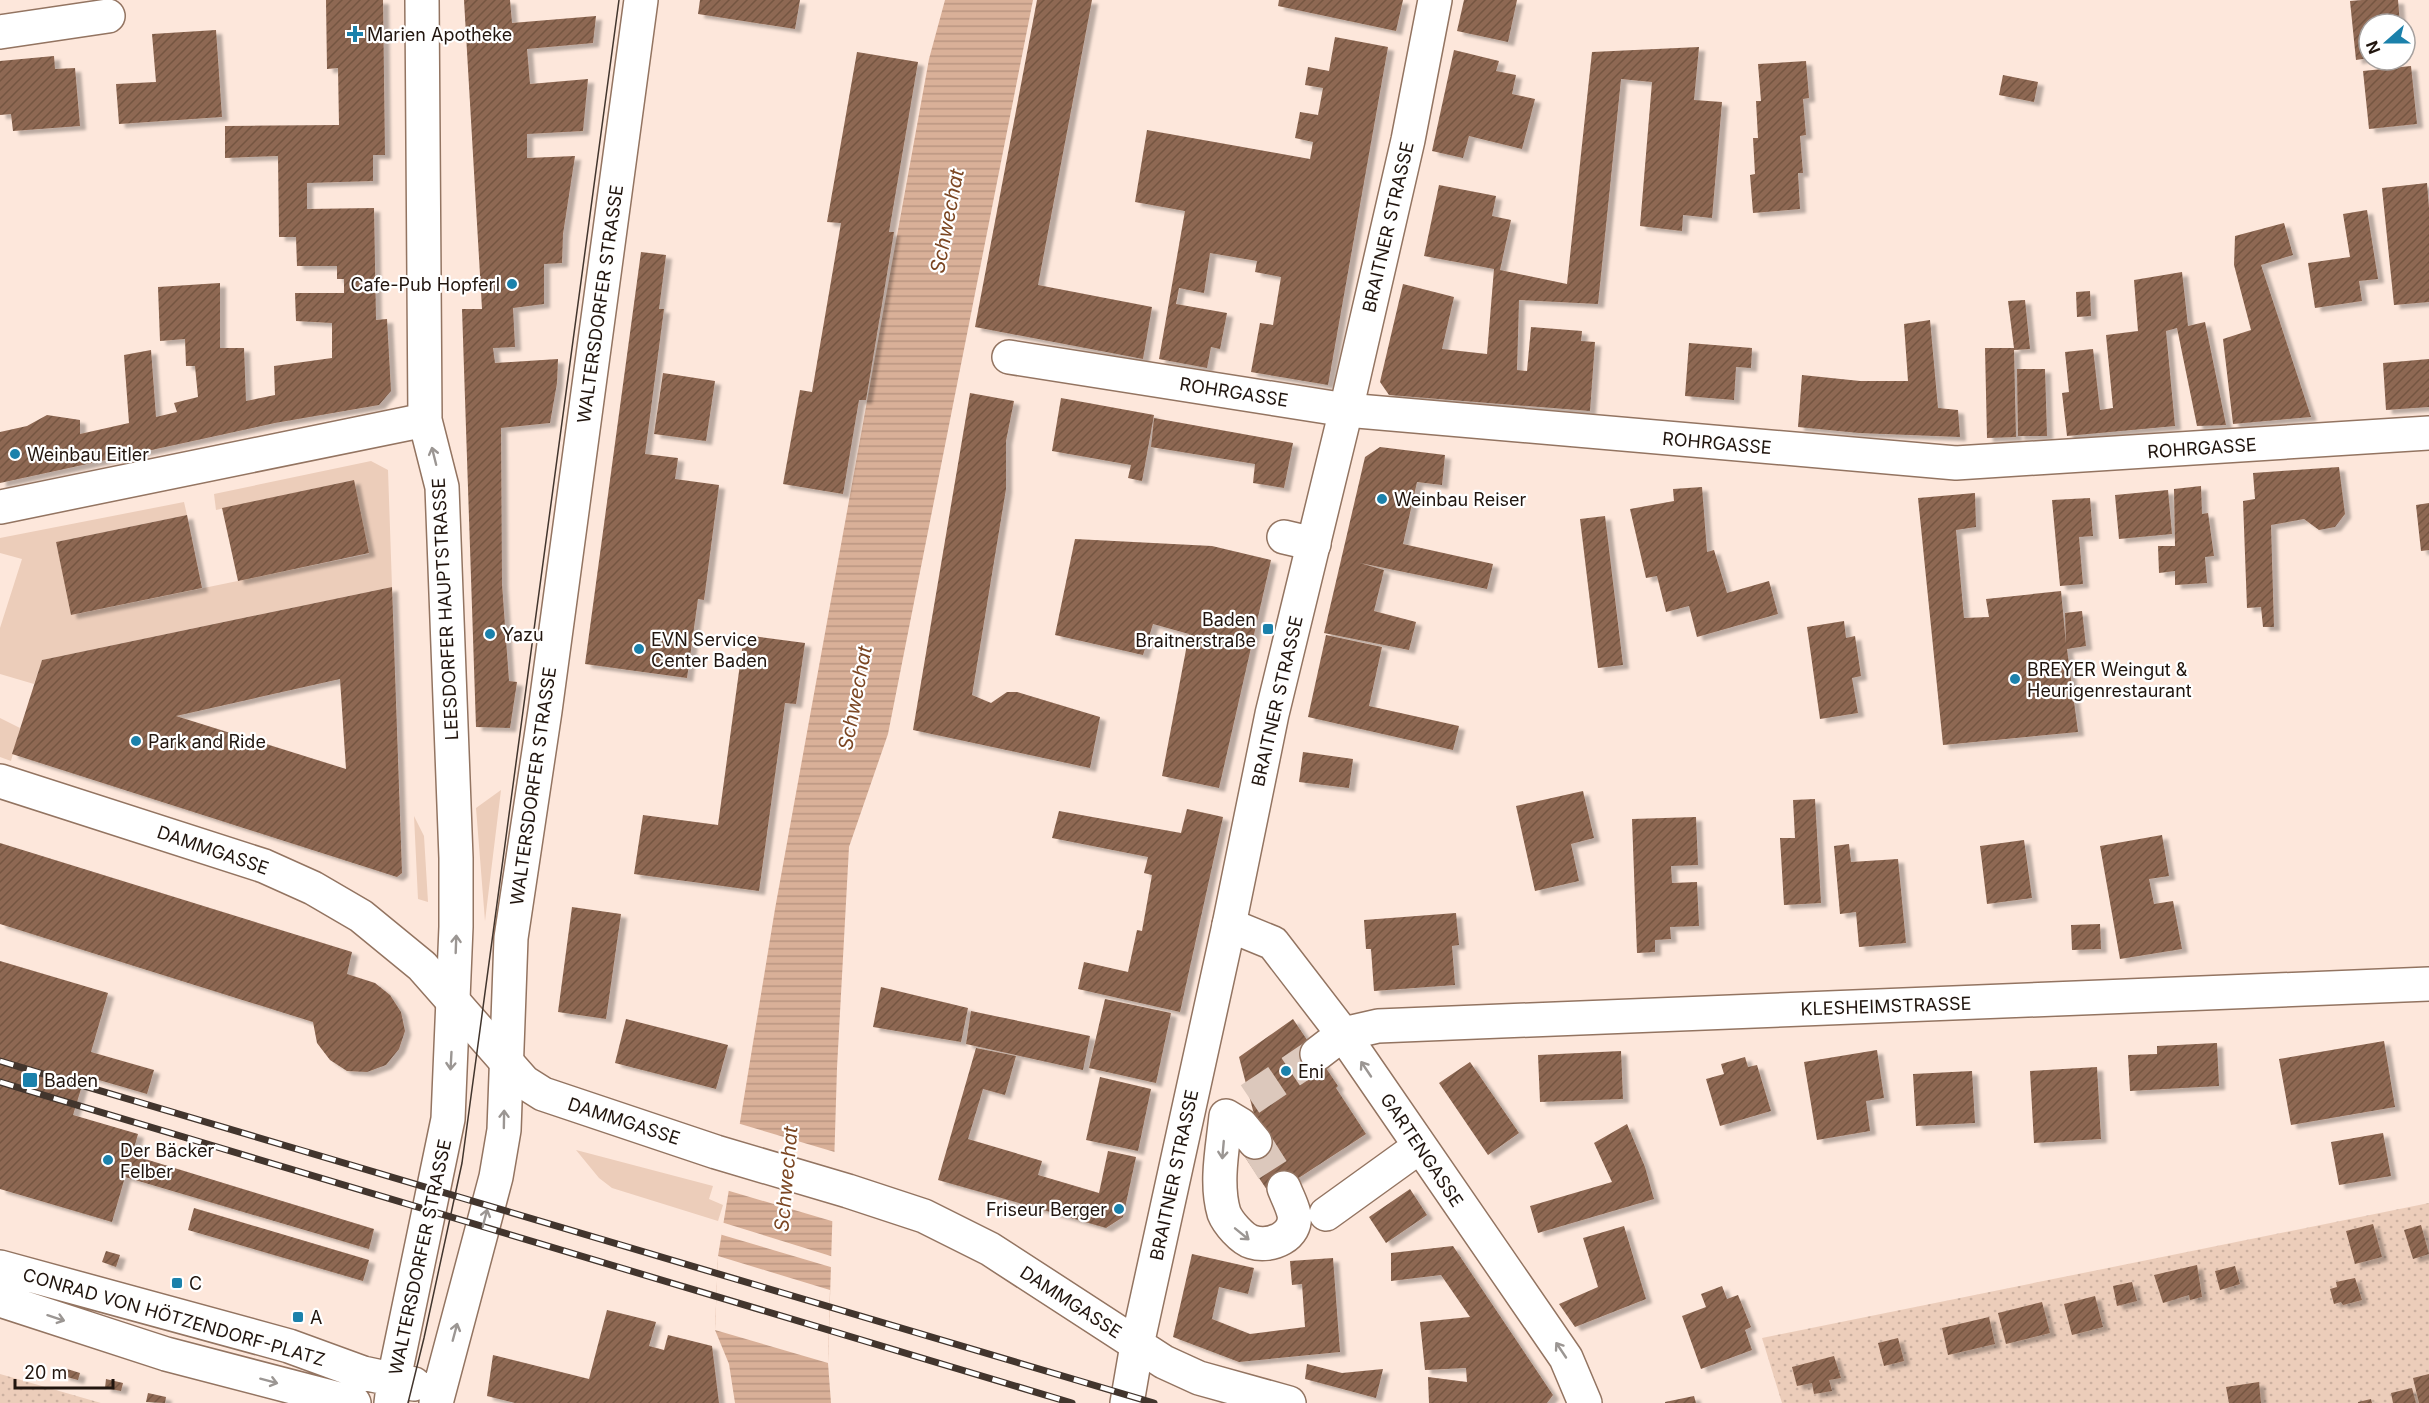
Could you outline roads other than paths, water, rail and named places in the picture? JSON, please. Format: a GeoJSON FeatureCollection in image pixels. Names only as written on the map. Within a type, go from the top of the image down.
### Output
{"type":"FeatureCollection","features":[{"type":"Feature","properties":{"kind":"street","name":"LEESDORFER HAUPTSTRASSE"},"geometry":{"type":"LineString","coordinates":[[422,0],[425,420],[442,487],[456,858],[454,1002]]}},
{"type":"Feature","properties":{"kind":"street","name":"WALTERSDORFER STRASSE"},"geometry":{"type":"LineString","coordinates":[[438,1396],[496,1177],[504,1130],[511,938],[548,687],[641,0]]}},
{"type":"Feature","properties":{"kind":"street","name":"BRAITNER STRASSE"},"geometry":{"type":"LineString","coordinates":[[1127,1403],[1137,1345],[1229,925],[1272,714],[1299,540],[1346,410],[1407,140],[1435,0]]}},
{"type":"Feature","properties":{"kind":"street"},"geometry":{"type":"LineString","coordinates":[[0,32],[108,16]]}},
{"type":"Feature","properties":{"kind":"street","name":"ROHRGASSE"},"geometry":{"type":"LineString","coordinates":[[1010,357],[1346,410],[1956,463],[2429,433]]}},
{"type":"Feature","properties":{"kind":"street"},"geometry":{"type":"LineString","coordinates":[[0,507],[425,420]]}},
{"type":"Feature","properties":{"kind":"street","name":"DAMMGASSE"},"geometry":{"type":"LineString","coordinates":[[0,781],[264,867],[314,888],[361,916],[422,966],[524,1082],[543,1094],[716,1152],[924,1216],[990,1249],[1164,1362],[1199,1378],[1289,1403]]}},
{"type":"Feature","properties":{"kind":"street","name":"GARTENGASSE"},"geometry":{"type":"LineString","coordinates":[[1229,925],[1273,943],[1343,1034],[1566,1358],[1585,1403]]}},
{"type":"Feature","properties":{"kind":"street","name":"KLESHEIMSTRASSE"},"geometry":{"type":"LineString","coordinates":[[1343,1034],[1378,1026],[2429,984]]}},
{"type":"Feature","properties":{"kind":"street","name":"WALTERSDORFER STRASSE"},"geometry":{"type":"LineString","coordinates":[[392,1391],[448,1119],[454,1002]]}},
{"type":"Feature","properties":{"kind":"street"},"geometry":{"type":"LineString","coordinates":[[1317,1054],[1343,1034]]}},
{"type":"Feature","properties":{"kind":"street"},"geometry":{"type":"LineString","coordinates":[[1188,1107],[1238,1108]]}},
{"type":"Feature","properties":{"kind":"street"},"geometry":{"type":"LineString","coordinates":[[1238,1108],[1241,1125],[1255,1142]]}},
{"type":"Feature","properties":{"kind":"street"},"geometry":{"type":"LineString","coordinates":[[1238,1108],[1220,1183],[1224,1213],[1234,1228],[1252,1242],[1268,1243],[1285,1238],[1293,1228],[1294,1214],[1284,1188]]}},
{"type":"Feature","properties":{"kind":"street"},"geometry":{"type":"LineString","coordinates":[[1326,1214],[1419,1147]]}},
{"type":"Feature","properties":{"kind":"street","name":"CONRAD VON HÖTZENDORF-PLATZ"},"geometry":{"type":"LineString","coordinates":[[0,1268],[289,1346],[363,1373],[392,1391],[438,1396]]}},
{"type":"Feature","properties":{"kind":"street","name":"CONRAD VON HÖTZENDORF-PLATZ"},"geometry":{"type":"LineString","coordinates":[[0,1300],[166,1354],[354,1403]]}},
{"type":"Feature","properties":{"kind":"water","name":"Schwechat"},"geometry":{"type":"Polygon","coordinates":[[[945,0],[1033,0],[888,734],[849,847],[837,1068],[828,1363],[831,1403],[735,1403],[729,1364],[715,1330],[718,1256],[775,909],[929,59],[945,0]]]}},
{"type":"Feature","properties":{"kind":"tunnel"},"geometry":{"type":"LineString","coordinates":[[1250,1099],[1317,1054]]}},
{"type":"Feature","properties":{"kind":"tunnel"},"geometry":{"type":"LineString","coordinates":[[1255,1142],[1284,1188]]}},
{"type":"Feature","properties":{"kind":"tram line"},"geometry":{"type":"LineString","coordinates":[[408,1403],[462,1163],[619,0]]}},
{"type":"Feature","properties":{"kind":"railway"},"geometry":{"type":"LineString","coordinates":[[0,1061],[1154,1403]]}},
{"type":"Feature","properties":{"kind":"railway"},"geometry":{"type":"LineString","coordinates":[[0,1082],[1072,1403]]}},
{"type":"Feature","properties":{"kind":"place","name":"Marien Apotheke"},"geometry":{"type":"Point","coordinates":[355,34]}},
{"type":"Feature","properties":{"kind":"place","name":"Cafe-Pub Hopferl"},"geometry":{"type":"Point","coordinates":[512,284]}},
{"type":"Feature","properties":{"kind":"place","name":"Weinbau Eitler"},"geometry":{"type":"Point","coordinates":[15,454]}},
{"type":"Feature","properties":{"kind":"place","name":"Weinbau Reiser"},"geometry":{"type":"Point","coordinates":[1382,499]}},
{"type":"Feature","properties":{"kind":"place","name":"Baden Braitnerstraße"},"geometry":{"type":"Point","coordinates":[1268,629]}},
{"type":"Feature","properties":{"kind":"place","name":"Yazu"},"geometry":{"type":"Point","coordinates":[490,634]}},
{"type":"Feature","properties":{"kind":"place","name":"EVN Service Center Baden"},"geometry":{"type":"Point","coordinates":[639,649]}},
{"type":"Feature","properties":{"kind":"place","name":"BREYER Weingut & Heurigenrestaurant"},"geometry":{"type":"Point","coordinates":[2015,679]}},
{"type":"Feature","properties":{"kind":"place","name":"Park and Ride"},"geometry":{"type":"Point","coordinates":[136,741]}},
{"type":"Feature","properties":{"kind":"place","name":"Eni"},"geometry":{"type":"Point","coordinates":[1286,1071]}},
{"type":"Feature","properties":{"kind":"place","name":"Baden"},"geometry":{"type":"Point","coordinates":[30,1080]}},
{"type":"Feature","properties":{"kind":"place","name":"Der Bäcker Felber"},"geometry":{"type":"Point","coordinates":[108,1160]}},
{"type":"Feature","properties":{"kind":"place","name":"Friseur Berger"},"geometry":{"type":"Point","coordinates":[1119,1209]}},
{"type":"Feature","properties":{"kind":"place","name":"C"},"geometry":{"type":"Point","coordinates":[177,1283]}},
{"type":"Feature","properties":{"kind":"place","name":"A"},"geometry":{"type":"Point","coordinates":[298,1317]}}]}
